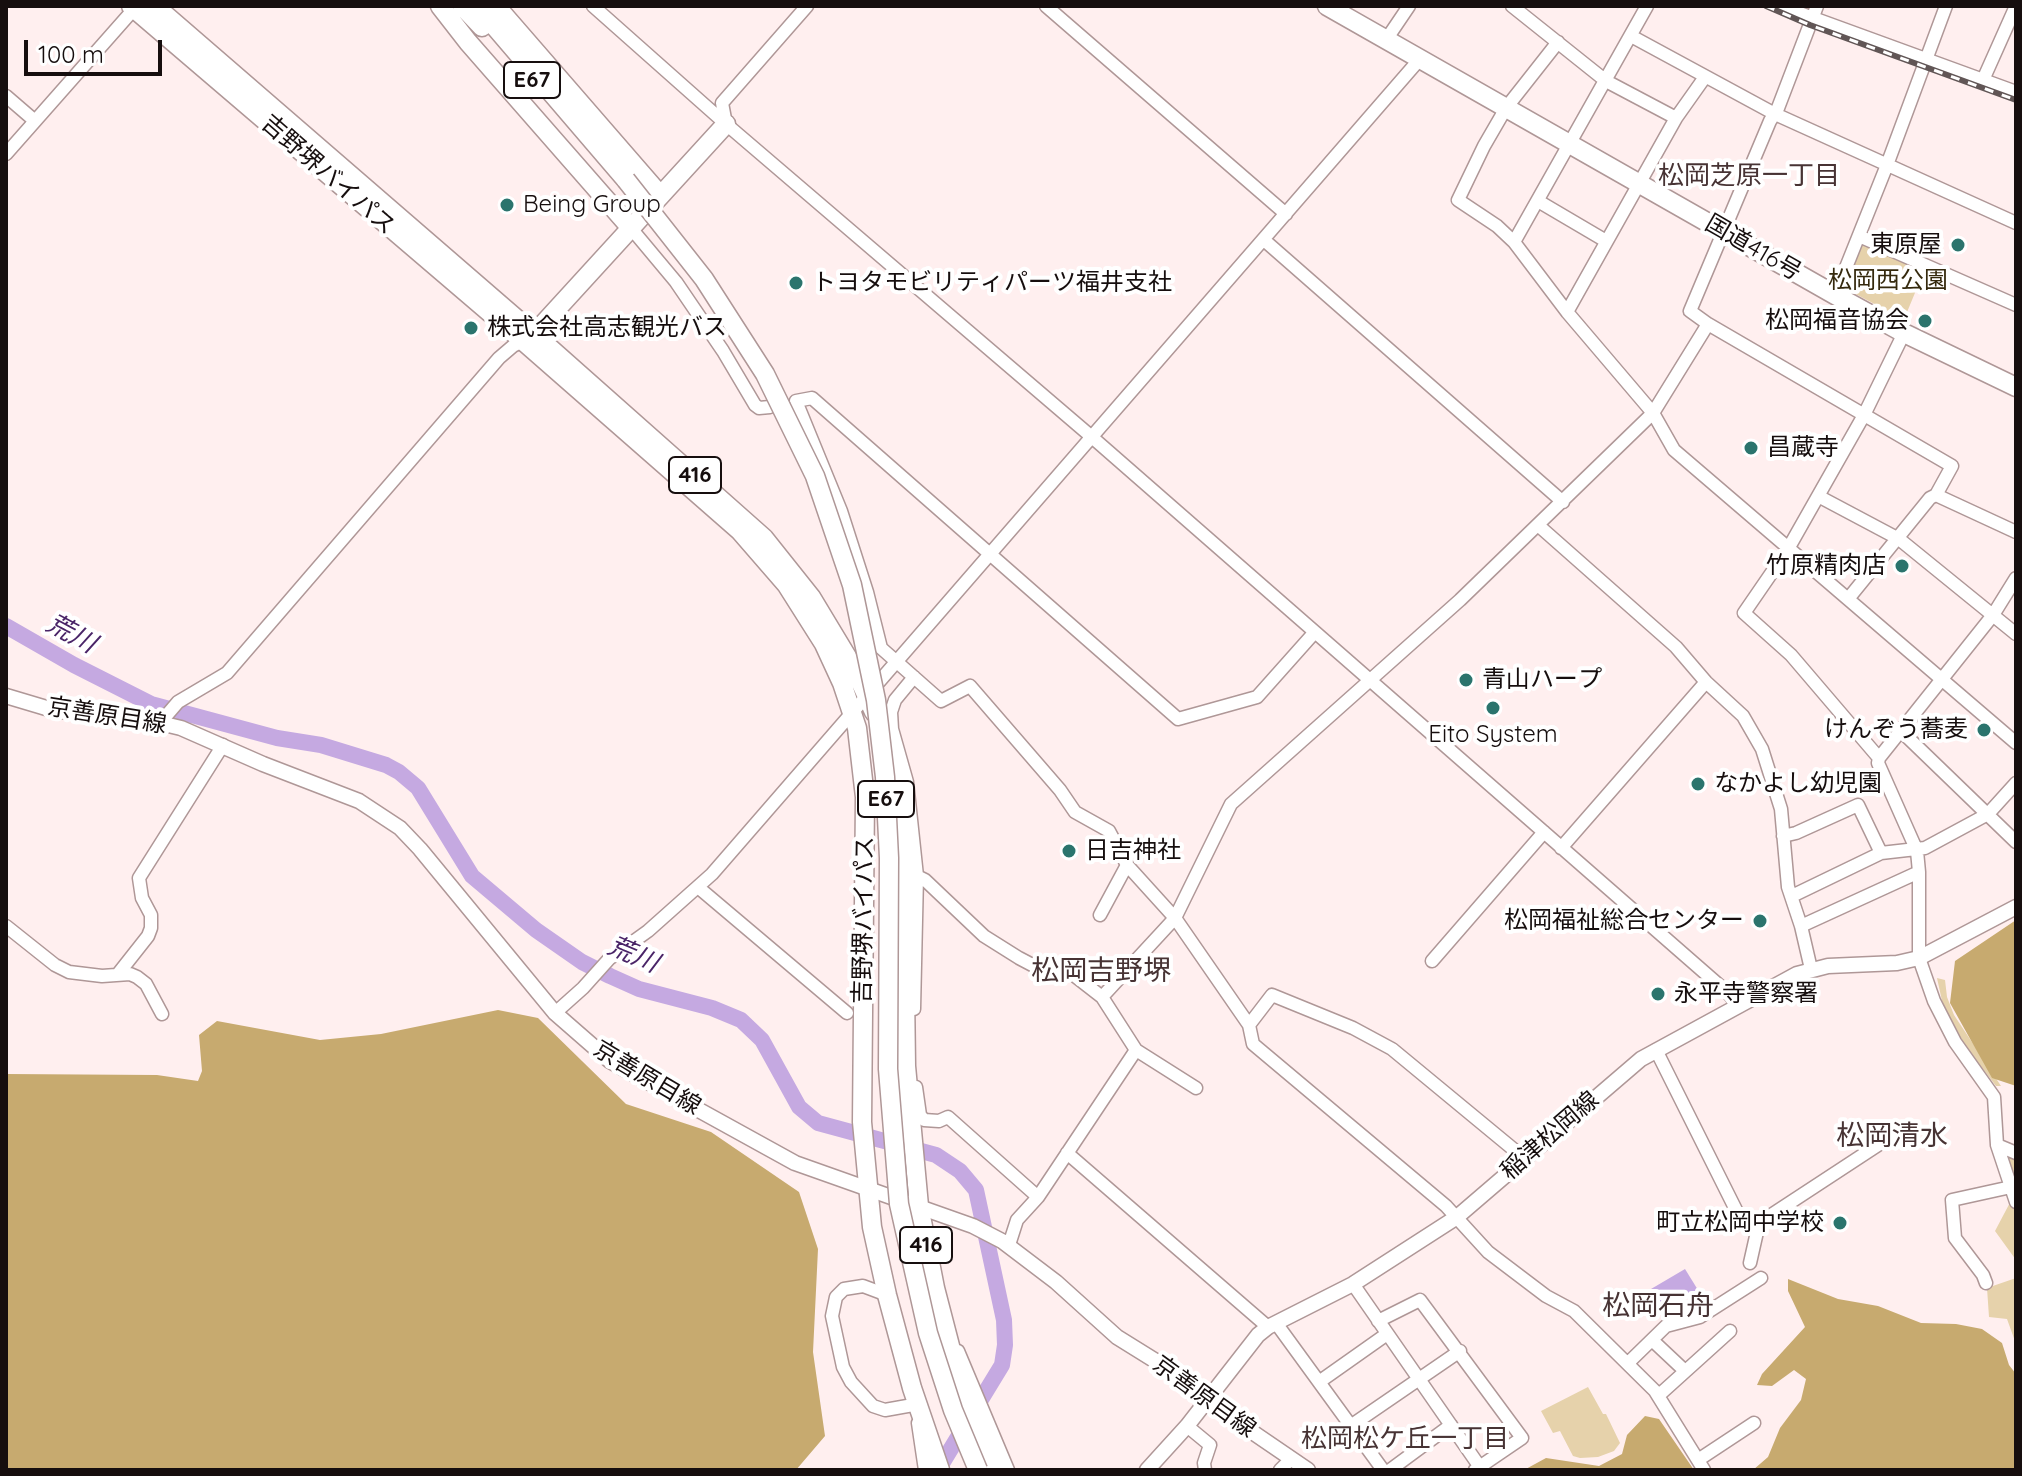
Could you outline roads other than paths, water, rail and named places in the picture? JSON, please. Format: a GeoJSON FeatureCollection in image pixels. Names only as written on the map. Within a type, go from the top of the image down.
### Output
{"type":"FeatureCollection","features":[{"type":"Feature","properties":{"kind":"highway","name":"吉野堺バイパス"},"geometry":{"type":"LineString","coordinates":[[155,6],[528,338],[756,548],[786,584],[817,631],[852,711],[860,744],[866,812],[862,1122],[872,1227],[926,1459],[940,1470]]}},
{"type":"Feature","properties":{"kind":"highway"},"geometry":{"type":"LineString","coordinates":[[440,6],[630,227]]}},
{"type":"Feature","properties":{"kind":"highway","name":"E67"},"geometry":{"type":"LineString","coordinates":[[462,6],[603,154]]}},
{"type":"Feature","properties":{"kind":"highway","name":"E67"},"geometry":{"type":"LineString","coordinates":[[477,6],[626,180],[704,279],[765,374],[815,476],[852,585],[874,687],[885,777],[889,858],[888,1069],[899,1204],[928,1333],[953,1410],[978,1470]]}},
{"type":"Feature","properties":{"kind":"highway"},"geometry":{"type":"LineString","coordinates":[[496,6],[660,195]]}},
{"type":"Feature","properties":{"kind":"highway","name":"国道416号"},"geometry":{"type":"LineString","coordinates":[[1327,6],[1835,295],[1904,333],[2016,387]]}},
{"type":"Feature","properties":{"kind":"highway","name":"吉野堺バイパス"},"geometry":{"type":"LineString","coordinates":[[135,7],[764,538],[811,597],[867,695],[894,781],[903,839],[905,1042],[919,1206],[956,1369],[969,1389],[997,1470]]}},
{"type":"Feature","properties":{"kind":"highway"},"geometry":{"type":"LineString","coordinates":[[528,338],[726,124]]}},
{"type":"Feature","properties":{"kind":"main road","name":"京善原目線"},"geometry":{"type":"LineString","coordinates":[[6,696],[53,710],[162,720],[359,801],[400,828],[438,869],[555,1013],[610,1061],[801,1166],[973,1226],[1009,1245],[1117,1337],[1191,1383],[1308,1470]]}},
{"type":"Feature","properties":{"kind":"main road","name":"稲津松岡線"},"geometry":{"type":"LineString","coordinates":[[1147,1470],[1209,1399],[1235,1362],[1272,1325],[1353,1284],[1457,1217],[1616,1078],[1656,1050],[1737,1004],[1811,969],[1897,963],[1919,958],[2016,907]]}},
{"type":"Feature","properties":{"kind":"street"},"geometry":{"type":"LineString","coordinates":[[593,6],[1093,438],[1737,1004]]}},
{"type":"Feature","properties":{"kind":"street"},"geometry":{"type":"LineString","coordinates":[[726,124],[723,101],[807,6]]}},
{"type":"Feature","properties":{"kind":"street"},"geometry":{"type":"LineString","coordinates":[[1046,6],[1286,214]]}},
{"type":"Feature","properties":{"kind":"street"},"geometry":{"type":"LineString","coordinates":[[1386,40],[1409,6]]}},
{"type":"Feature","properties":{"kind":"street"},"geometry":{"type":"LineString","coordinates":[[1512,6],[1606,81],[1676,118]]}},
{"type":"Feature","properties":{"kind":"street"},"geometry":{"type":"LineString","coordinates":[[1514,242],[1647,6]]}},
{"type":"Feature","properties":{"kind":"street"},"geometry":{"type":"LineString","coordinates":[[1780,6],[1815,12],[1925,59],[2016,92]]}},
{"type":"Feature","properties":{"kind":"street"},"geometry":{"type":"LineString","coordinates":[[1835,295],[1946,6]]}},
{"type":"Feature","properties":{"kind":"street"},"geometry":{"type":"LineString","coordinates":[[1983,80],[2016,6]]}},
{"type":"Feature","properties":{"kind":"street"},"geometry":{"type":"LineString","coordinates":[[6,154],[135,7]]}},
{"type":"Feature","properties":{"kind":"street"},"geometry":{"type":"LineString","coordinates":[[1815,12],[1775,114],[1690,311],[1952,466],[1936,495],[1930,498],[1848,599]]}},
{"type":"Feature","properties":{"kind":"street"},"geometry":{"type":"LineString","coordinates":[[1631,36],[1775,114],[2016,223]]}},
{"type":"Feature","properties":{"kind":"street"},"geometry":{"type":"LineString","coordinates":[[1558,42],[1506,108],[1458,200],[1497,226],[1514,242],[1567,312],[1653,413],[1674,450],[2016,743]]}},
{"type":"Feature","properties":{"kind":"street"},"geometry":{"type":"LineString","coordinates":[[555,1013],[609,959],[699,888],[1419,60]]}},
{"type":"Feature","properties":{"kind":"street"},"geometry":{"type":"LineString","coordinates":[[1567,312],[1676,118],[1705,77]]}},
{"type":"Feature","properties":{"kind":"street"},"geometry":{"type":"LineString","coordinates":[[6,96],[35,121]]}},
{"type":"Feature","properties":{"kind":"street"},"geometry":{"type":"LineString","coordinates":[[1538,201],[1606,241]]}},
{"type":"Feature","properties":{"kind":"street"},"geometry":{"type":"LineString","coordinates":[[630,227],[676,282],[755,405],[759,408],[770,407]]}},
{"type":"Feature","properties":{"kind":"street"},"geometry":{"type":"LineString","coordinates":[[1859,236],[1931,265],[2016,305]]}},
{"type":"Feature","properties":{"kind":"street"},"geometry":{"type":"LineString","coordinates":[[1264,240],[1563,502]]}},
{"type":"Feature","properties":{"kind":"street"},"geometry":{"type":"LineString","coordinates":[[1102,997],[1175,918],[1231,803],[1539,526],[1653,413],[1708,324]]}},
{"type":"Feature","properties":{"kind":"street"},"geometry":{"type":"LineString","coordinates":[[1879,758],[1791,655],[1744,613],[1788,549],[1864,415],[1904,333]]}},
{"type":"Feature","properties":{"kind":"street"},"geometry":{"type":"LineString","coordinates":[[162,720],[178,702],[227,673],[499,358],[528,338]]}},
{"type":"Feature","properties":{"kind":"street"},"geometry":{"type":"LineString","coordinates":[[1314,633],[1257,697],[1178,719],[812,398],[791,402],[841,511],[881,648],[941,701],[970,686],[1060,790],[1075,812],[1109,831],[1127,865],[1175,918],[1249,1025],[1253,1044],[1457,1217],[1488,1252],[1546,1296],[1574,1311],[1658,1396],[1701,1465],[1754,1423]]}},
{"type":"Feature","properties":{"kind":"street"},"geometry":{"type":"LineString","coordinates":[[1936,495],[2016,532]]}},
{"type":"Feature","properties":{"kind":"street"},"geometry":{"type":"LineString","coordinates":[[1818,496],[1899,539],[2016,634]]}},
{"type":"Feature","properties":{"kind":"street"},"geometry":{"type":"LineString","coordinates":[[1539,526],[1676,647],[1706,682],[1743,716],[1762,749],[1781,809],[1788,887],[1811,969]]}},
{"type":"Feature","properties":{"kind":"street"},"geometry":{"type":"LineString","coordinates":[[2016,578],[1993,615],[1900,730],[1878,763],[1917,851],[1919,958],[1934,1001],[1955,1042],[1994,1097],[1997,1145],[2016,1202]]}},
{"type":"Feature","properties":{"kind":"street"},"geometry":{"type":"LineString","coordinates":[[914,677],[895,700],[891,720],[907,782],[917,876],[911,1010],[920,1115],[930,1122],[948,1117],[1038,1197]]}},
{"type":"Feature","properties":{"kind":"street"},"geometry":{"type":"LineString","coordinates":[[1561,848],[1706,682]]}},
{"type":"Feature","properties":{"kind":"street"},"geometry":{"type":"LineString","coordinates":[[1900,730],[2016,842]]}},
{"type":"Feature","properties":{"kind":"street"},"geometry":{"type":"LineString","coordinates":[[118,974],[151,928],[151,915],[142,898],[139,878],[223,745]]}},
{"type":"Feature","properties":{"kind":"street"},"geometry":{"type":"LineString","coordinates":[[1792,896],[1881,853],[1917,851],[1988,814],[2016,783]]}},
{"type":"Feature","properties":{"kind":"street"},"geometry":{"type":"LineString","coordinates":[[1783,836],[1858,805],[1881,853]]}},
{"type":"Feature","properties":{"kind":"street"},"geometry":{"type":"LineString","coordinates":[[1432,961],[1544,832]]}},
{"type":"Feature","properties":{"kind":"street"},"geometry":{"type":"LineString","coordinates":[[1100,915],[1127,865]]}},
{"type":"Feature","properties":{"kind":"street"},"geometry":{"type":"LineString","coordinates":[[1801,926],[1919,872]]}},
{"type":"Feature","properties":{"kind":"street"},"geometry":{"type":"LineString","coordinates":[[917,876],[984,936],[1038,968],[1066,969],[1102,997],[1136,1050],[1196,1088]]}},
{"type":"Feature","properties":{"kind":"street"},"geometry":{"type":"LineString","coordinates":[[699,888],[847,1013]]}},
{"type":"Feature","properties":{"kind":"street"},"geometry":{"type":"LineString","coordinates":[[6,926],[55,965],[69,972],[130,974],[146,984],[162,1014]]}},
{"type":"Feature","properties":{"kind":"street"},"geometry":{"type":"LineString","coordinates":[[1249,1025],[1272,995],[1353,1028],[1392,1049],[1524,1158]]}},
{"type":"Feature","properties":{"kind":"street"},"geometry":{"type":"LineString","coordinates":[[1009,1245],[1017,1220],[1038,1197],[1136,1050]]}},
{"type":"Feature","properties":{"kind":"street"},"geometry":{"type":"LineString","coordinates":[[1656,1050],[1741,1220],[1759,1223],[1878,1145]]}},
{"type":"Feature","properties":{"kind":"street"},"geometry":{"type":"LineString","coordinates":[[1997,1145],[2016,1153]]}},
{"type":"Feature","properties":{"kind":"street"},"geometry":{"type":"LineString","coordinates":[[1067,1153],[1272,1325],[1352,1425],[1383,1470]]}},
{"type":"Feature","properties":{"kind":"street"},"geometry":{"type":"LineString","coordinates":[[1986,1283],[1955,1238],[1952,1200],[2011,1187]]}},
{"type":"Feature","properties":{"kind":"street"},"geometry":{"type":"LineString","coordinates":[[1750,1263],[1759,1223]]}},
{"type":"Feature","properties":{"kind":"street"},"geometry":{"type":"LineString","coordinates":[[1628,1363],[1666,1326],[1700,1317],[1761,1278]]}},
{"type":"Feature","properties":{"kind":"street"},"geometry":{"type":"LineString","coordinates":[[1353,1284],[1378,1321],[1387,1334],[1451,1425],[1479,1469],[1522,1438],[1420,1300],[1378,1321]]}},
{"type":"Feature","properties":{"kind":"street"},"geometry":{"type":"LineString","coordinates":[[887,1295],[867,1286],[850,1287],[840,1293],[832,1307],[846,1373],[873,1406],[885,1410],[913,1396]]}},
{"type":"Feature","properties":{"kind":"street"},"geometry":{"type":"LineString","coordinates":[[1658,1396],[1730,1331]]}},
{"type":"Feature","properties":{"kind":"street"},"geometry":{"type":"LineString","coordinates":[[1319,1382],[1387,1334]]}},
{"type":"Feature","properties":{"kind":"street"},"geometry":{"type":"LineString","coordinates":[[1652,1340],[1685,1371]]}},
{"type":"Feature","properties":{"kind":"street"},"geometry":{"type":"LineString","coordinates":[[1352,1425],[1460,1351]]}},
{"type":"Feature","properties":{"kind":"street"},"geometry":{"type":"LineString","coordinates":[[969,1389],[983,1412],[1008,1470]]}},
{"type":"Feature","properties":{"kind":"street"},"geometry":{"type":"LineString","coordinates":[[1390,1470],[1451,1425]]}},
{"type":"Feature","properties":{"kind":"street"},"geometry":{"type":"LineString","coordinates":[[1187,1426],[1210,1445],[1205,1470]]}},
{"type":"Feature","properties":{"kind":"street"},"geometry":{"type":"LineString","coordinates":[[1280,1470],[1291,1459]]}},
{"type":"Feature","properties":{"kind":"waterway","name":"荒川"},"geometry":{"type":"LineString","coordinates":[[6,626],[151,704],[277,738],[321,745],[399,772],[418,788],[472,876],[536,930],[582,962],[639,989],[712,1008],[741,1020],[762,1040],[799,1107],[818,1123],[936,1155],[960,1171],[976,1190],[1004,1320],[1005,1345],[1002,1365],[938,1470]]}},
{"type":"Feature","properties":{"kind":"railway"},"geometry":{"type":"LineString","coordinates":[[1766,6],[2016,100]]}},
{"type":"Feature","properties":{"kind":"place","name":"Being Group"},"geometry":{"type":"Point","coordinates":[507,205]}},
{"type":"Feature","properties":{"kind":"place","name":"東原屋"},"geometry":{"type":"Point","coordinates":[1958,245]}},
{"type":"Feature","properties":{"kind":"place","name":"トヨタモビリティパーツ福井支社"},"geometry":{"type":"Point","coordinates":[796,283]}},
{"type":"Feature","properties":{"kind":"place","name":"松岡福音協会"},"geometry":{"type":"Point","coordinates":[1925,321]}},
{"type":"Feature","properties":{"kind":"place","name":"株式会社高志観光バス"},"geometry":{"type":"Point","coordinates":[471,328]}},
{"type":"Feature","properties":{"kind":"place","name":"昌蔵寺"},"geometry":{"type":"Point","coordinates":[1751,448]}},
{"type":"Feature","properties":{"kind":"place","name":"竹原精肉店"},"geometry":{"type":"Point","coordinates":[1902,566]}},
{"type":"Feature","properties":{"kind":"place","name":"青山ハープ"},"geometry":{"type":"Point","coordinates":[1466,680]}},
{"type":"Feature","properties":{"kind":"place","name":"Eito System"},"geometry":{"type":"Point","coordinates":[1493,708]}},
{"type":"Feature","properties":{"kind":"place","name":"けんぞう蕎麦"},"geometry":{"type":"Point","coordinates":[1984,730]}},
{"type":"Feature","properties":{"kind":"place","name":"なかよし幼児園"},"geometry":{"type":"Point","coordinates":[1698,784]}},
{"type":"Feature","properties":{"kind":"place","name":"日吉神社"},"geometry":{"type":"Point","coordinates":[1069,851]}},
{"type":"Feature","properties":{"kind":"place","name":"松岡福祉総合センター"},"geometry":{"type":"Point","coordinates":[1760,921]}},
{"type":"Feature","properties":{"kind":"place","name":"永平寺警察署"},"geometry":{"type":"Point","coordinates":[1658,994]}},
{"type":"Feature","properties":{"kind":"place","name":"町立松岡中学校"},"geometry":{"type":"Point","coordinates":[1840,1223]}},
{"type":"Feature","properties":{"kind":"district","name":"松岡芝原一丁目"},"geometry":{"type":"Point","coordinates":[1749,176]}},
{"type":"Feature","properties":{"kind":"district","name":"松岡吉野堺"},"geometry":{"type":"Point","coordinates":[1101,972]}},
{"type":"Feature","properties":{"kind":"district","name":"松岡清水"},"geometry":{"type":"Point","coordinates":[1892,1137]}},
{"type":"Feature","properties":{"kind":"district","name":"松岡石舟"},"geometry":{"type":"Point","coordinates":[1658,1307]}},
{"type":"Feature","properties":{"kind":"district","name":"松岡松ケ丘一丁目"},"geometry":{"type":"Point","coordinates":[1405,1439]}},
{"type":"Feature","properties":{"kind":"park label","name":"松岡西公園"},"geometry":{"type":"Point","coordinates":[1888,281]}}]}
